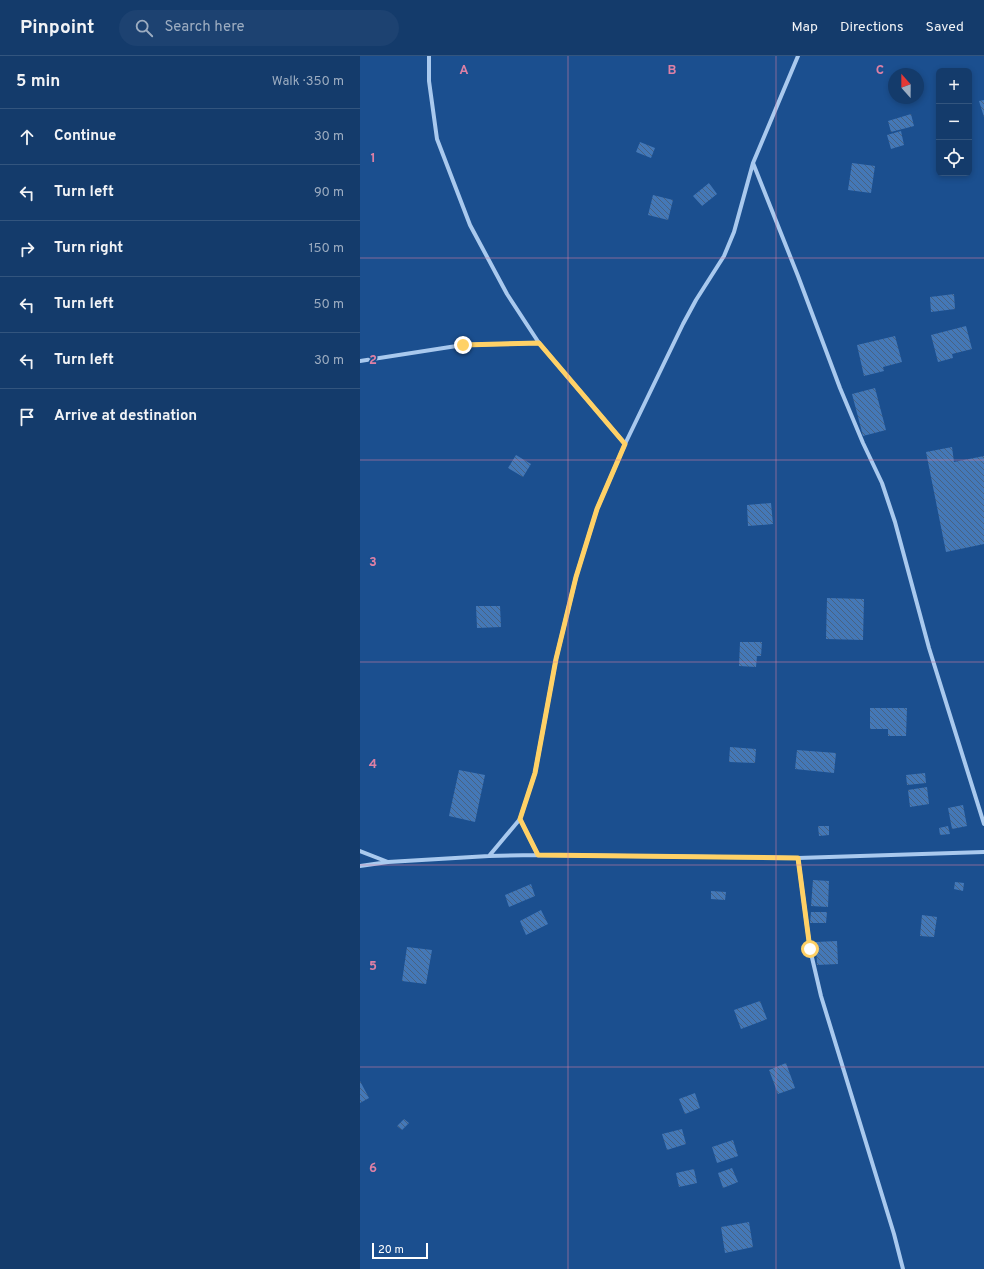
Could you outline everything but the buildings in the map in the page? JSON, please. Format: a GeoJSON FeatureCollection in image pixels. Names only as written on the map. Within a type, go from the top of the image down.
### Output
{"type":"FeatureCollection","features":[{"type":"Feature","properties":{"kind":"street"},"geometry":{"type":"LineString","coordinates":[[429,56],[429,81],[437,139],[470,225],[507,294],[539,343],[625,444]]}},
{"type":"Feature","properties":{"kind":"street"},"geometry":{"type":"LineString","coordinates":[[489,856],[520,819],[535,773],[556,659],[576,577],[597,509],[625,444],[696,300],[724,256],[734,232],[753,163],[798,56]]}},
{"type":"Feature","properties":{"kind":"street"},"geometry":{"type":"LineString","coordinates":[[753,163],[862,443],[882,483],[895,522],[929,648],[984,824]]}},
{"type":"Feature","properties":{"kind":"street"},"geometry":{"type":"LineString","coordinates":[[360,361],[463,345],[539,343]]}},
{"type":"Feature","properties":{"kind":"street"},"geometry":{"type":"LineString","coordinates":[[520,819],[538,855]]}},
{"type":"Feature","properties":{"kind":"street"},"geometry":{"type":"LineString","coordinates":[[360,851],[388,862]]}},
{"type":"Feature","properties":{"kind":"street"},"geometry":{"type":"LineString","coordinates":[[360,866],[388,862],[489,856],[538,855],[798,858],[984,852]]}},
{"type":"Feature","properties":{"kind":"street"},"geometry":{"type":"LineString","coordinates":[[798,858],[810,949],[822,996],[894,1234],[903,1269]]}},
{"type":"Feature","properties":{"kind":"route"},"geometry":{"type":"LineString","coordinates":[[463,345],[539,343],[625,444],[597,509],[576,577],[556,659],[535,773],[520,819],[538,855],[798,858],[810,949]]}}]}
